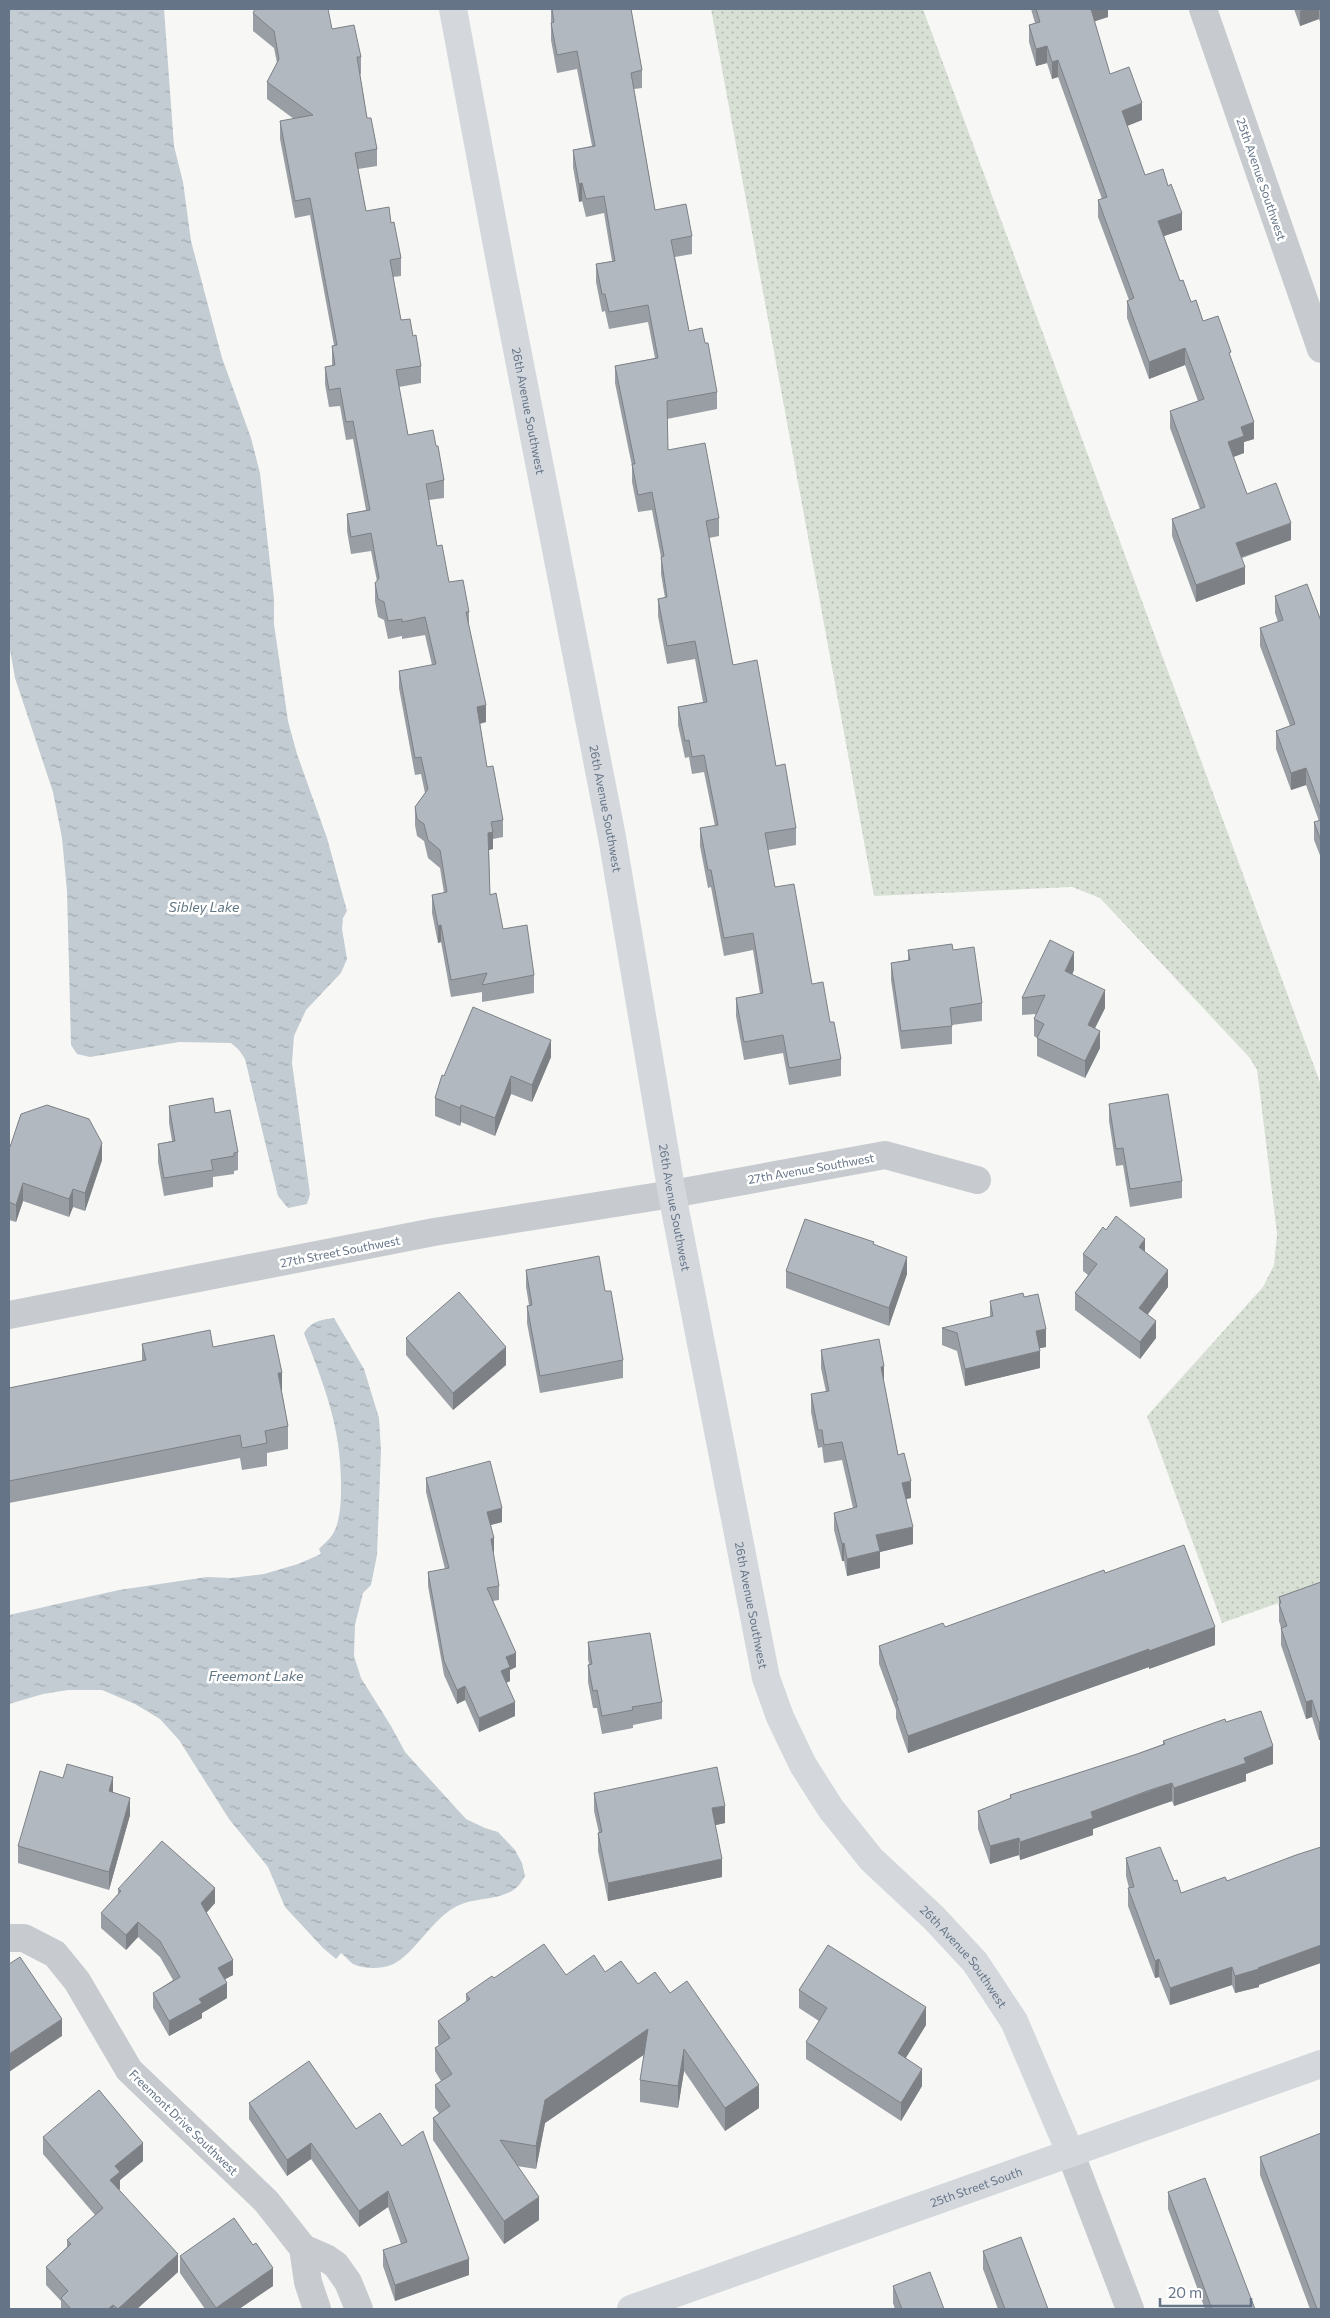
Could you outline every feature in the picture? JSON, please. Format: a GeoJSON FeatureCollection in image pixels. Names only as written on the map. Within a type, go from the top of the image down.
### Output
{"type":"FeatureCollection","features":[{"type":"Feature","properties":{"kind":"street","name":"26th Avenue Southwest"},"geometry":{"type":"LineString","coordinates":[[453,9],[501,267],[612,836],[672,1194],[716,1410],[757,1640],[766,1678],[780,1717],[803,1765],[831,1809],[871,1859],[934,1918],[980,1970],[1014,2021],[1070,2152],[1130,2309]]}},
{"type":"Feature","properties":{"kind":"street","name":"25th Avenue Southwest"},"geometry":{"type":"LineString","coordinates":[[1203,9],[1321,348]]}},
{"type":"Feature","properties":{"kind":"street","name":"27th Avenue Southwest"},"geometry":{"type":"LineString","coordinates":[[672,1194],[885,1155],[977,1180]]}},
{"type":"Feature","properties":{"kind":"street","name":"27th Street Southwest"},"geometry":{"type":"LineString","coordinates":[[9,1315],[434,1232],[672,1194]]}},
{"type":"Feature","properties":{"kind":"street","name":"Freemont Drive Southwest"},"geometry":{"type":"LineString","coordinates":[[9,1938],[24,1938],[55,1954],[77,1981],[129,2070],[266,2201],[303,2248],[326,2258],[336,2265],[348,2282],[359,2309]]}},
{"type":"Feature","properties":{"kind":"street","name":"25th Street South"},"geometry":{"type":"LineString","coordinates":[[631,2309],[1321,2064]]}},
{"type":"Feature","properties":{"kind":"street","name":"Freemont Drive Southwest"},"geometry":{"type":"LineString","coordinates":[[303,2248],[308,2282],[317,2309]]}},
{"type":"Feature","properties":{"kind":"shaded area"},"geometry":{"type":"Polygon","coordinates":[[[711,9],[923,9],[1321,1085],[1321,1588],[1222,1623],[1147,1416],[1263,1287],[1274,1265],[1277,1234],[1257,1070],[1249,1057],[1100,898],[1072,887],[874,896],[711,9]]]}},
{"type":"Feature","properties":{"kind":"water","name":"Sibley Lake"},"geometry":{"type":"Polygon","coordinates":[[[9,9],[164,9],[174,146],[183,182],[191,241],[222,358],[251,438],[260,473],[274,599],[274,624],[288,721],[297,754],[327,838],[347,911],[343,918],[342,929],[347,959],[341,973],[306,1010],[294,1036],[292,1063],[310,1194],[307,1204],[288,1208],[278,1196],[245,1059],[231,1043],[179,1042],[90,1057],[77,1054],[71,1045],[67,891],[62,838],[53,792],[15,678],[9,644],[9,9]]]}},
{"type":"Feature","properties":{"kind":"water","name":"Freemont Lake"},"geometry":{"type":"Polygon","coordinates":[[[334,1318],[364,1369],[379,1418],[381,1450],[377,1555],[371,1585],[363,1593],[355,1625],[354,1656],[361,1678],[405,1752],[466,1819],[498,1832],[515,1850],[522,1863],[525,1876],[520,1884],[510,1892],[457,1906],[439,1919],[407,1954],[391,1965],[377,1968],[367,1968],[353,1964],[341,1953],[336,1959],[323,1948],[285,1907],[268,1867],[229,1819],[179,1740],[160,1719],[135,1704],[102,1690],[68,1690],[43,1694],[9,1704],[9,1615],[119,1590],[207,1577],[231,1578],[264,1574],[298,1564],[321,1554],[319,1549],[333,1534],[338,1522],[341,1500],[341,1468],[339,1447],[331,1409],[304,1333],[317,1322],[334,1318]]]}},
{"type":"Feature","properties":{"kind":"building"},"geometry":{"type":"Polygon","coordinates":[[[255,9],[328,9],[332,29],[354,25],[361,57],[357,57],[367,118],[371,118],[377,149],[355,153],[366,211],[389,207],[391,223],[394,222],[401,258],[390,260],[401,320],[410,319],[413,336],[416,335],[421,366],[396,370],[408,435],[433,430],[436,446],[438,446],[444,480],[426,484],[437,546],[442,545],[449,582],[463,580],[469,612],[466,612],[486,705],[477,707],[487,767],[493,766],[503,820],[491,822],[493,832],[488,833],[490,895],[496,893],[503,929],[527,925],[534,975],[482,985],[487,973],[451,980],[441,925],[438,926],[432,895],[447,892],[440,850],[428,840],[424,824],[417,819],[415,807],[428,789],[421,757],[415,758],[399,671],[436,664],[425,617],[402,622],[402,619],[388,621],[384,602],[378,599],[375,583],[379,578],[371,533],[351,537],[347,514],[370,510],[353,421],[346,422],[340,388],[329,390],[325,367],[335,365],[332,346],[337,345],[310,198],[295,201],[280,121],[313,115],[267,82],[279,59],[274,31],[253,13],[255,9]]]}},
{"type":"Feature","properties":{"kind":"building"},"geometry":{"type":"Polygon","coordinates":[[[552,9],[631,9],[642,70],[631,73],[655,210],[686,204],[692,236],[671,240],[689,331],[702,328],[705,343],[708,343],[717,392],[667,401],[668,450],[705,443],[719,518],[706,521],[733,665],[757,660],[776,766],[785,764],[796,828],[765,833],[775,887],[794,884],[812,984],[823,982],[830,1022],[834,1022],[841,1059],[789,1068],[783,1035],[744,1042],[736,998],[763,993],[753,933],[724,938],[711,870],[708,870],[700,828],[718,825],[704,755],[692,757],[689,740],[685,741],[678,707],[707,702],[695,641],[667,646],[658,599],[667,597],[661,557],[664,556],[652,492],[638,495],[632,464],[635,464],[615,366],[658,358],[648,305],[609,312],[605,294],[602,294],[596,264],[615,261],[604,196],[586,199],[582,183],[579,184],[573,150],[595,146],[577,51],[557,55],[551,23],[554,22],[552,9]]]}},
{"type":"Feature","properties":{"kind":"building"},"geometry":{"type":"Polygon","coordinates":[[[1036,9],[1091,9],[1110,74],[1129,67],[1142,103],[1122,111],[1145,175],[1163,169],[1168,186],[1171,184],[1182,213],[1158,221],[1180,281],[1183,280],[1191,302],[1196,300],[1203,321],[1218,316],[1254,422],[1241,427],[1244,436],[1228,442],[1247,494],[1276,483],[1291,523],[1236,543],[1245,567],[1196,585],[1172,519],[1205,507],[1170,411],[1204,399],[1185,348],[1149,362],[1127,301],[1134,298],[1098,200],[1107,197],[1058,60],[1052,62],[1047,46],[1036,49],[1029,25],[1040,22],[1036,9]]]}},
{"type":"Feature","properties":{"kind":"building"},"geometry":{"type":"Polygon","coordinates":[[[1307,584],[1321,621],[1321,810],[1306,768],[1291,773],[1276,731],[1295,724],[1260,628],[1283,620],[1275,596],[1307,584]]]}},
{"type":"Feature","properties":{"kind":"building"},"geometry":{"type":"Polygon","coordinates":[[[1321,820],[1321,841],[1314,822],[1321,820]]]}},
{"type":"Feature","properties":{"kind":"building"},"geometry":{"type":"Polygon","coordinates":[[[1050,940],[1074,952],[1065,971],[1105,990],[1088,1025],[1100,1031],[1085,1061],[1037,1038],[1044,1024],[1034,1019],[1045,995],[1022,998],[1050,940]]]}},
{"type":"Feature","properties":{"kind":"building"},"geometry":{"type":"Polygon","coordinates":[[[952,944],[953,950],[974,947],[982,1003],[950,1008],[952,1026],[901,1031],[891,963],[910,960],[908,950],[952,944]]]}},
{"type":"Feature","properties":{"kind":"building"},"geometry":{"type":"Polygon","coordinates":[[[473,1007],[551,1040],[532,1085],[511,1076],[495,1118],[461,1105],[460,1108],[435,1098],[442,1075],[444,1076],[473,1007]]]}},
{"type":"Feature","properties":{"kind":"building"},"geometry":{"type":"Polygon","coordinates":[[[1168,1094],[1182,1181],[1130,1189],[1123,1148],[1116,1149],[1109,1104],[1168,1094]]]}},
{"type":"Feature","properties":{"kind":"building"},"geometry":{"type":"Polygon","coordinates":[[[213,1098],[215,1113],[230,1110],[238,1152],[234,1153],[234,1156],[211,1160],[213,1170],[164,1178],[158,1144],[175,1141],[169,1106],[213,1098]]]}},
{"type":"Feature","properties":{"kind":"building"},"geometry":{"type":"Polygon","coordinates":[[[47,1105],[89,1119],[102,1143],[85,1193],[73,1189],[69,1199],[23,1183],[16,1205],[9,1202],[9,1146],[21,1114],[47,1105]]]}},
{"type":"Feature","properties":{"kind":"building"},"geometry":{"type":"Polygon","coordinates":[[[1116,1216],[1145,1239],[1139,1247],[1168,1270],[1139,1308],[1156,1321],[1140,1342],[1075,1293],[1097,1264],[1083,1254],[1103,1227],[1106,1230],[1116,1216]]]}},
{"type":"Feature","properties":{"kind":"building"},"geometry":{"type":"Polygon","coordinates":[[[805,1219],[874,1242],[873,1244],[907,1257],[889,1308],[786,1271],[805,1219]]]}},
{"type":"Feature","properties":{"kind":"building"},"geometry":{"type":"Polygon","coordinates":[[[599,1256],[605,1291],[611,1291],[623,1360],[540,1376],[527,1306],[532,1305],[526,1270],[599,1256]]]}},
{"type":"Feature","properties":{"kind":"building"},"geometry":{"type":"Polygon","coordinates":[[[459,1292],[506,1347],[453,1393],[406,1338],[459,1292]]]}},
{"type":"Feature","properties":{"kind":"building"},"geometry":{"type":"Polygon","coordinates":[[[1023,1293],[1024,1297],[1038,1294],[1046,1329],[1036,1331],[1040,1351],[965,1369],[957,1333],[942,1328],[993,1316],[990,1301],[1023,1293]]]}},
{"type":"Feature","properties":{"kind":"building"},"geometry":{"type":"Polygon","coordinates":[[[210,1330],[213,1347],[274,1335],[282,1373],[278,1373],[288,1426],[265,1431],[267,1443],[242,1448],[240,1435],[9,1481],[9,1388],[146,1360],[142,1344],[210,1330]]]}},
{"type":"Feature","properties":{"kind":"building"},"geometry":{"type":"Polygon","coordinates":[[[879,1339],[884,1366],[881,1367],[898,1455],[904,1453],[911,1481],[902,1483],[913,1527],[876,1535],[880,1551],[847,1559],[834,1513],[857,1507],[842,1442],[824,1445],[822,1430],[818,1430],[811,1394],[829,1391],[821,1350],[879,1339]]]}},
{"type":"Feature","properties":{"kind":"building"},"geometry":{"type":"Polygon","coordinates":[[[490,1461],[502,1508],[487,1512],[494,1538],[491,1539],[499,1586],[487,1588],[516,1653],[506,1657],[510,1667],[501,1671],[515,1702],[479,1718],[465,1686],[457,1690],[444,1661],[428,1572],[449,1568],[426,1478],[490,1461]]]}},
{"type":"Feature","properties":{"kind":"building"},"geometry":{"type":"Polygon","coordinates":[[[1184,1545],[1215,1627],[908,1736],[896,1701],[898,1700],[879,1646],[943,1623],[945,1627],[1104,1570],[1105,1573],[1184,1545]]]}},
{"type":"Feature","properties":{"kind":"building"},"geometry":{"type":"Polygon","coordinates":[[[1321,1582],[1321,1721],[1319,1722],[1312,1700],[1306,1702],[1281,1628],[1287,1626],[1279,1604],[1281,1603],[1279,1597],[1321,1582]]]}},
{"type":"Feature","properties":{"kind":"building"},"geometry":{"type":"Polygon","coordinates":[[[650,1633],[662,1702],[632,1707],[633,1710],[602,1716],[597,1690],[593,1691],[588,1665],[592,1664],[588,1642],[650,1633]]]}},
{"type":"Feature","properties":{"kind":"building"},"geometry":{"type":"Polygon","coordinates":[[[1261,1711],[1273,1746],[1244,1758],[1246,1763],[1174,1788],[1172,1783],[1150,1790],[1091,1812],[1093,1818],[1020,1842],[1019,1838],[990,1846],[978,1811],[1011,1798],[1010,1795],[1137,1754],[1165,1744],[1163,1741],[1225,1719],[1226,1722],[1261,1711]]]}},
{"type":"Feature","properties":{"kind":"building"},"geometry":{"type":"Polygon","coordinates":[[[67,1764],[113,1777],[109,1791],[130,1798],[109,1872],[18,1846],[40,1771],[63,1778],[67,1764]]]}},
{"type":"Feature","properties":{"kind":"building"},"geometry":{"type":"Polygon","coordinates":[[[717,1767],[725,1806],[712,1808],[722,1859],[608,1883],[598,1833],[602,1832],[594,1793],[717,1767]]]}},
{"type":"Feature","properties":{"kind":"building"},"geometry":{"type":"Polygon","coordinates":[[[162,1841],[215,1888],[201,1903],[233,1960],[218,1968],[227,1983],[199,1999],[202,2003],[169,2021],[153,1993],[180,1977],[160,1941],[138,1922],[126,1935],[101,1913],[121,1891],[118,1889],[162,1841]]]}},
{"type":"Feature","properties":{"kind":"building"},"geometry":{"type":"Polygon","coordinates":[[[1160,1847],[1174,1881],[1177,1880],[1181,1893],[1225,1877],[1227,1881],[1321,1847],[1321,1945],[1259,1969],[1235,1976],[1232,1967],[1170,1988],[1159,1959],[1155,1961],[1128,1888],[1134,1887],[1126,1858],[1160,1847]]]}},
{"type":"Feature","properties":{"kind":"building"},"geometry":{"type":"Polygon","coordinates":[[[544,1944],[566,1975],[594,1955],[605,1972],[621,1961],[638,1984],[655,1972],[670,1993],[687,1981],[759,2085],[725,2108],[684,2049],[678,2086],[640,2080],[648,2029],[545,2100],[536,2146],[500,2140],[539,2197],[504,2221],[433,2118],[450,2106],[435,2085],[452,2074],[435,2048],[450,2038],[438,2021],[470,1999],[466,1994],[492,1976],[494,1978],[544,1944]]]}},
{"type":"Feature","properties":{"kind":"building"},"geometry":{"type":"Polygon","coordinates":[[[828,1945],[926,2007],[898,2053],[922,2069],[901,2103],[806,2042],[827,2008],[799,1990],[828,1945]]]}},
{"type":"Feature","properties":{"kind":"building"},"geometry":{"type":"Polygon","coordinates":[[[20,1957],[62,2019],[9,2054],[9,1964],[20,1957]]]}},
{"type":"Feature","properties":{"kind":"building"},"geometry":{"type":"Polygon","coordinates":[[[309,2061],[356,2129],[380,2113],[402,2146],[423,2131],[469,2259],[395,2285],[383,2250],[407,2242],[388,2191],[359,2211],[311,2143],[287,2160],[249,2103],[309,2061]]]}},
{"type":"Feature","properties":{"kind":"building"},"geometry":{"type":"Polygon","coordinates":[[[99,2090],[143,2143],[115,2166],[120,2172],[110,2180],[178,2254],[118,2309],[113,2305],[108,2309],[71,2309],[61,2298],[68,2291],[46,2267],[71,2244],[67,2240],[103,2208],[43,2137],[99,2090]]]}},
{"type":"Feature","properties":{"kind":"building"},"geometry":{"type":"Polygon","coordinates":[[[1321,2133],[1321,2309],[1317,2309],[1260,2157],[1321,2133]]]}},
{"type":"Feature","properties":{"kind":"building"},"geometry":{"type":"Polygon","coordinates":[[[1205,2178],[1255,2309],[1212,2309],[1168,2192],[1205,2178]]]}},
{"type":"Feature","properties":{"kind":"building"},"geometry":{"type":"Polygon","coordinates":[[[234,2218],[253,2245],[256,2243],[273,2268],[216,2308],[180,2256],[234,2218]]]}},
{"type":"Feature","properties":{"kind":"building"},"geometry":{"type":"Polygon","coordinates":[[[1021,2237],[1048,2309],[1005,2309],[983,2251],[1021,2237]]]}},
{"type":"Feature","properties":{"kind":"building"},"geometry":{"type":"Polygon","coordinates":[[[930,2272],[944,2309],[902,2309],[893,2286],[930,2272]]]}}]}
